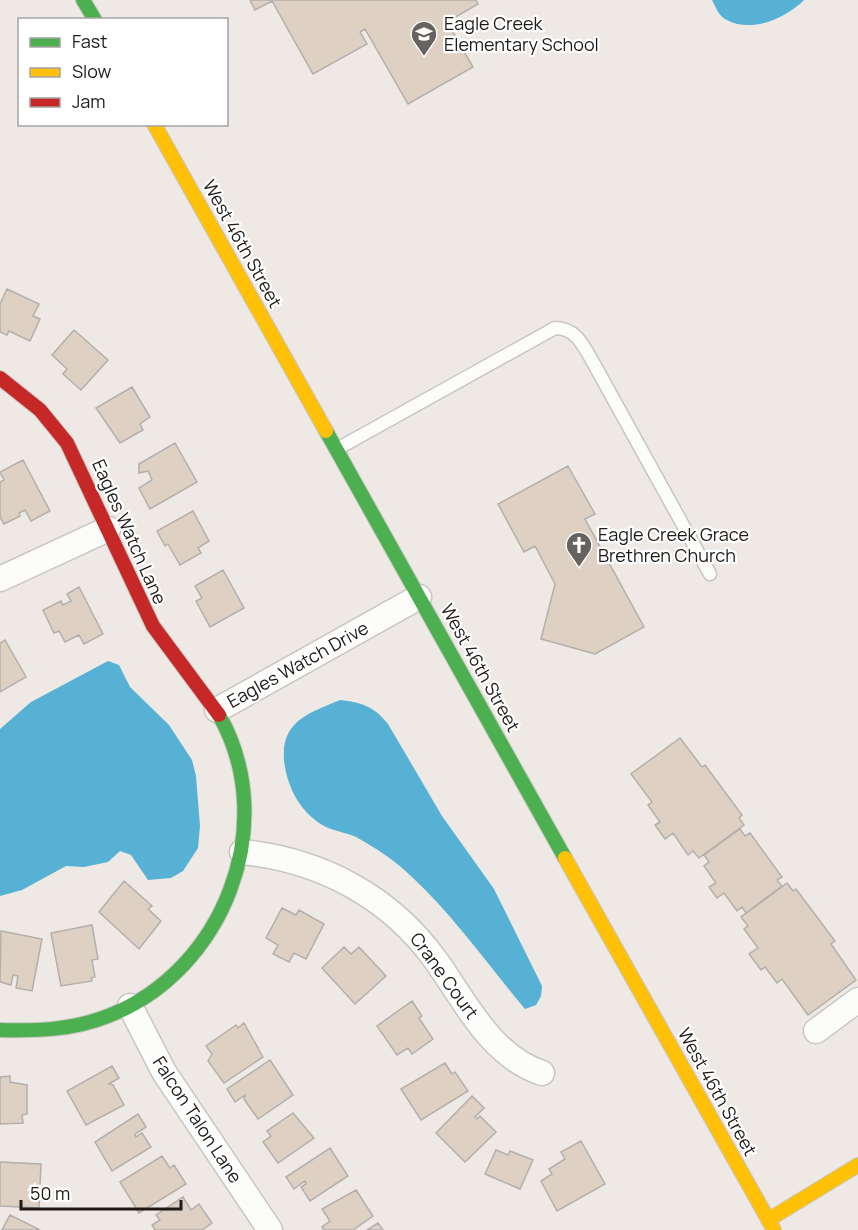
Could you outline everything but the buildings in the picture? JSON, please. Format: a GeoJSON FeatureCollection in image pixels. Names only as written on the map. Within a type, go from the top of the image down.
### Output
{"type":"FeatureCollection","features":[{"type":"Feature","properties":{"kind":"street"},"geometry":{"type":"LineString","coordinates":[[83,0],[93,18]]}},
{"type":"Feature","properties":{"kind":"street","name":"West 46th Street"},"geometry":{"type":"LineString","coordinates":[[155,126],[419,597],[765,1227]]}},
{"type":"Feature","properties":{"kind":"street","name":"Eagles Watch Lane"},"geometry":{"type":"LineString","coordinates":[[0,378],[23,394],[52,422],[64,439],[80,465],[150,622],[217,710]]}},
{"type":"Feature","properties":{"kind":"street"},"geometry":{"type":"LineString","coordinates":[[0,579],[108,529]]}},
{"type":"Feature","properties":{"kind":"street","name":"Eagles Watch Drive"},"geometry":{"type":"LineString","coordinates":[[0,1030],[62,1029],[92,1022],[130,1006],[177,972],[203,942],[224,908],[242,852],[242,779],[226,729],[217,710],[419,597]]}},
{"type":"Feature","properties":{"kind":"street","name":"Crane Court"},"geometry":{"type":"LineString","coordinates":[[242,852],[310,866],[348,882],[390,910],[419,938],[487,1034],[512,1057],[542,1073]]}},
{"type":"Feature","properties":{"kind":"street"},"geometry":{"type":"LineString","coordinates":[[816,1031],[858,1000]]}},
{"type":"Feature","properties":{"kind":"street","name":"Falcon Talon Lane"},"geometry":{"type":"LineString","coordinates":[[130,1006],[164,1072],[270,1230]]}},
{"type":"Feature","properties":{"kind":"street"},"geometry":{"type":"LineString","coordinates":[[765,1227],[858,1165]]}},
{"type":"Feature","properties":{"kind":"lane"},"geometry":{"type":"LineString","coordinates":[[336,449],[555,328],[564,328],[572,331],[582,344],[710,574]]}},
{"type":"Feature","properties":{"kind":"water"},"geometry":{"type":"Polygon","coordinates":[[[712,0],[804,0],[777,18],[756,25],[745,25],[723,18],[712,0]]]}},
{"type":"Feature","properties":{"kind":"water"},"geometry":{"type":"Polygon","coordinates":[[[108,661],[119,665],[130,687],[169,725],[192,760],[196,776],[200,826],[198,848],[183,871],[171,878],[148,880],[131,855],[120,851],[108,862],[84,867],[66,866],[22,890],[0,896],[0,729],[31,702],[108,661]]]}},
{"type":"Feature","properties":{"kind":"water"},"geometry":{"type":"Polygon","coordinates":[[[340,700],[367,706],[378,713],[388,724],[442,816],[494,889],[542,986],[541,996],[536,1005],[525,1009],[456,924],[406,871],[386,855],[356,837],[317,822],[297,799],[288,780],[284,760],[287,736],[299,720],[340,700]]]}},
{"type":"Feature","properties":{"kind":"traffic: fast"},"geometry":{"type":"LineString","coordinates":[[83,0],[94,18]]}},
{"type":"Feature","properties":{"kind":"traffic: fast"},"geometry":{"type":"LineString","coordinates":[[326,431],[565,858]]}},
{"type":"Feature","properties":{"kind":"traffic: fast"},"geometry":{"type":"LineString","coordinates":[[0,1030],[55,1029],[108,1016],[149,995],[183,965],[210,930],[230,890],[242,846],[244,802],[237,757],[219,715]]}},
{"type":"Feature","properties":{"kind":"traffic: slow"},"geometry":{"type":"LineString","coordinates":[[155,126],[326,431]]}},
{"type":"Feature","properties":{"kind":"traffic: slow"},"geometry":{"type":"LineString","coordinates":[[565,858],[774,1230]]}},
{"type":"Feature","properties":{"kind":"traffic: slow"},"geometry":{"type":"LineString","coordinates":[[768,1220],[858,1165]]}},
{"type":"Feature","properties":{"kind":"traffic: jam"},"geometry":{"type":"LineString","coordinates":[[0,378],[40,410],[67,443],[153,626],[219,715]]}},
{"type":"Feature","properties":{"kind":"place","name":"Eagle Creek Elementary School"},"geometry":{"type":"Point","coordinates":[424,57]}},
{"type":"Feature","properties":{"kind":"place","name":"Eagle Creek Grace Brethren Church"},"geometry":{"type":"Point","coordinates":[579,568]}}]}
